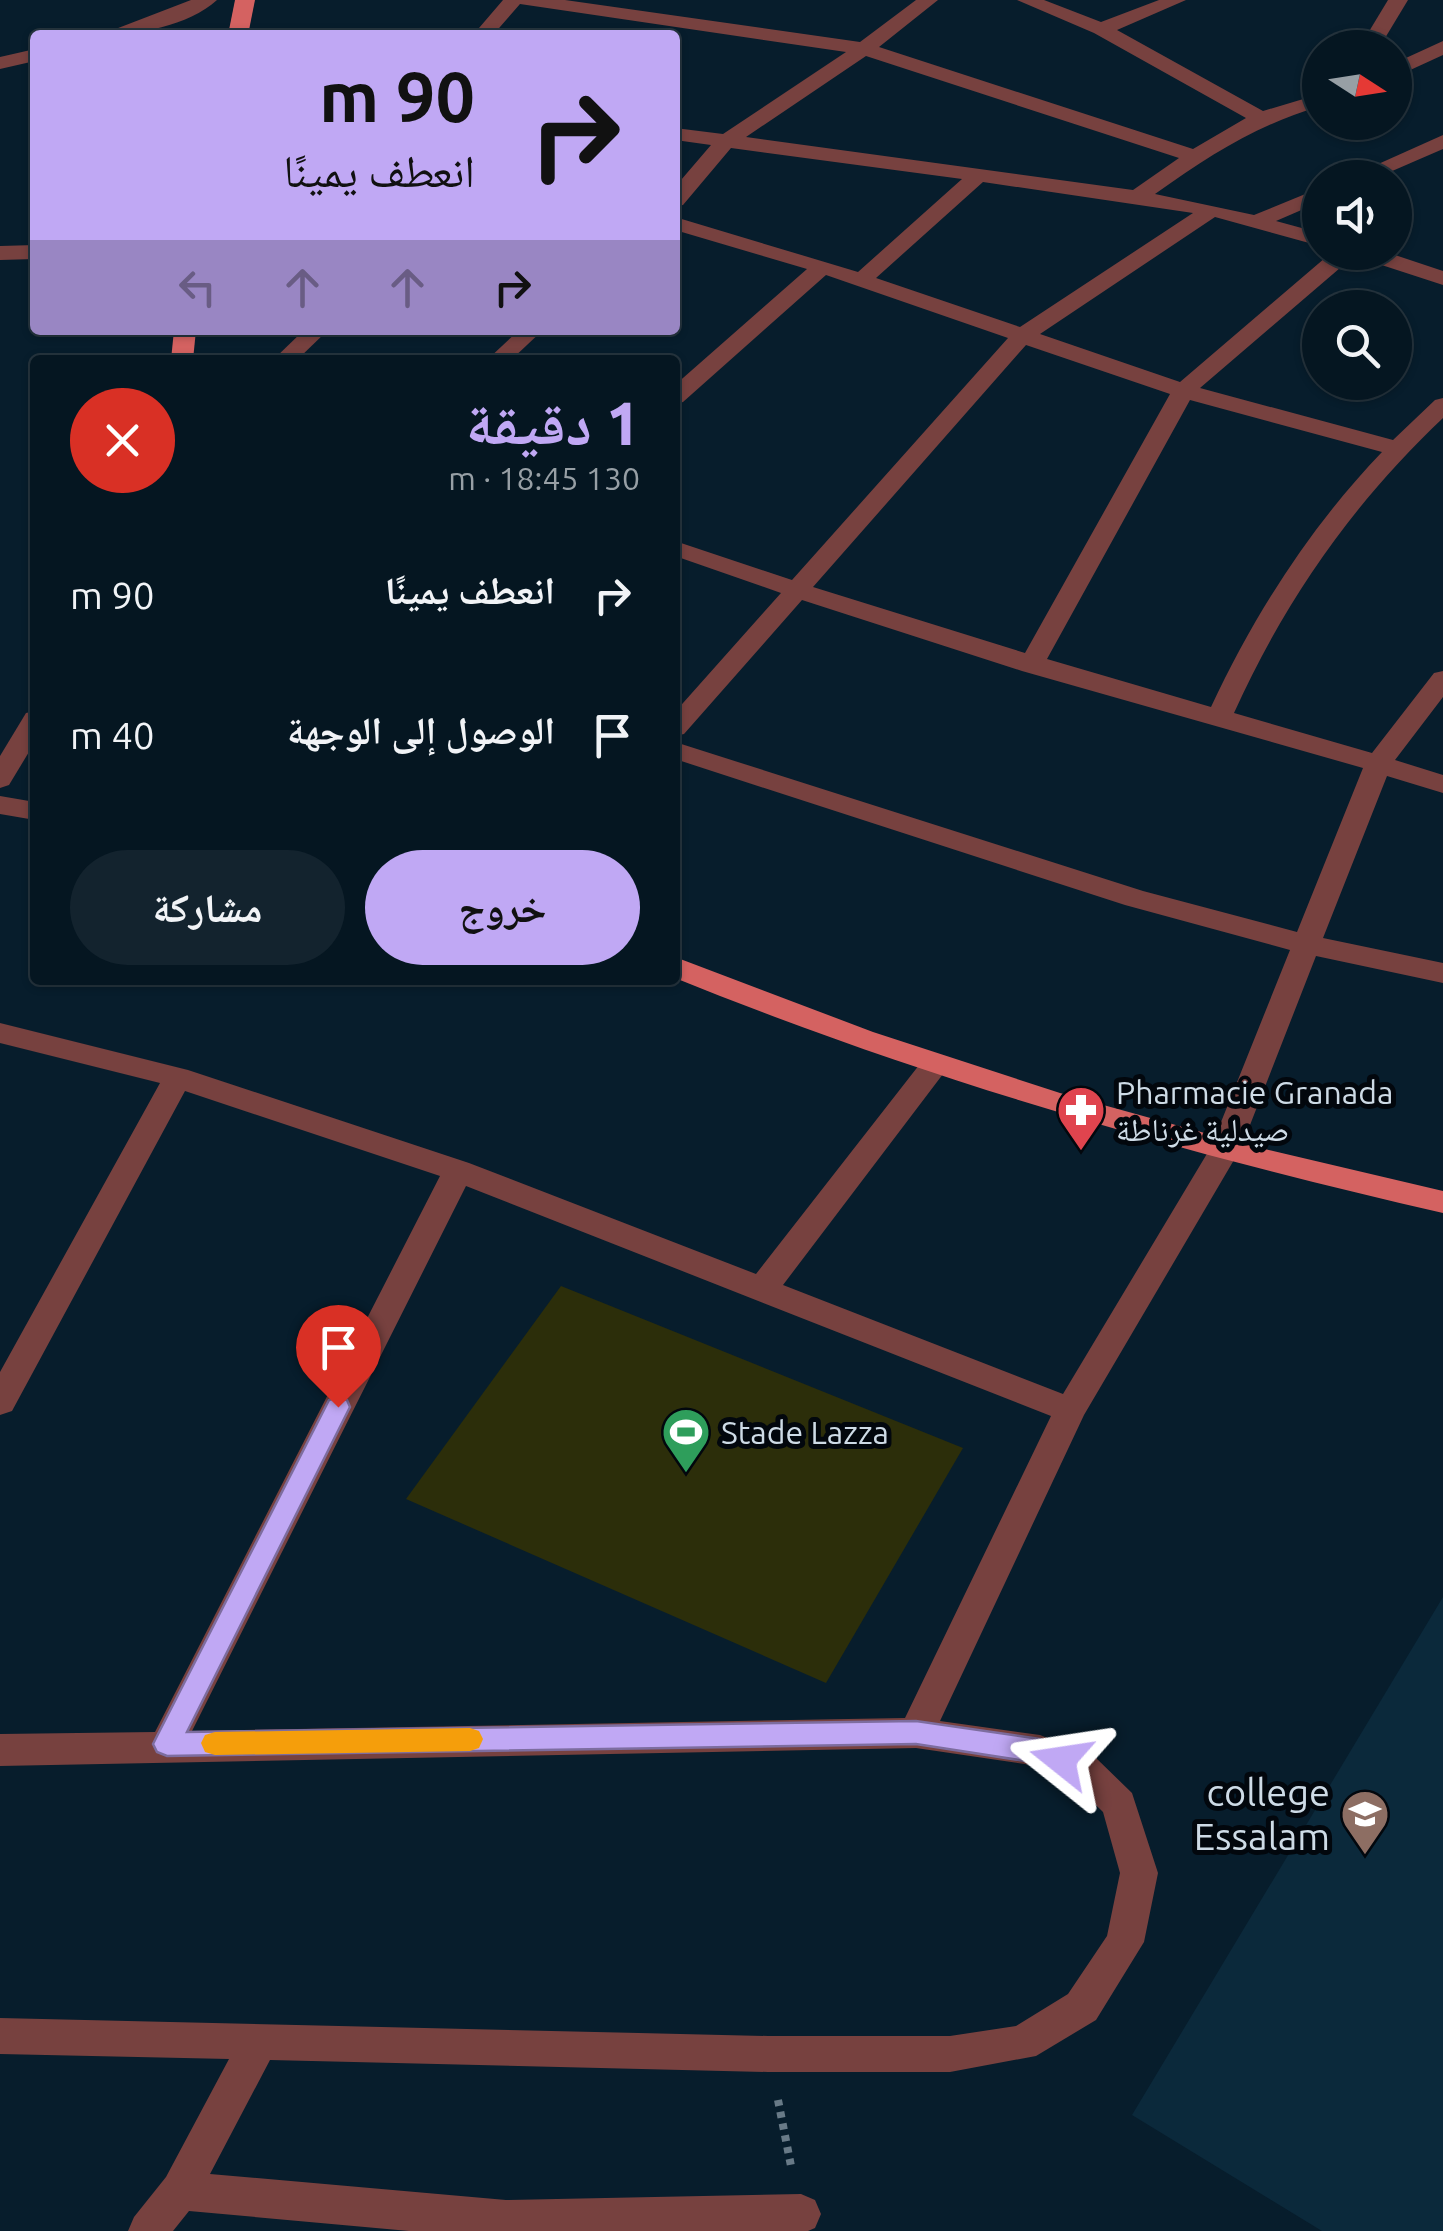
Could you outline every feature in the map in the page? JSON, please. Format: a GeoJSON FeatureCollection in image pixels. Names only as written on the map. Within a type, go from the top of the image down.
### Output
{"type":"FeatureCollection","features":[{"type":"Feature","properties":{"kind":"main road"},"geometry":{"type":"LineString","coordinates":[[239,30],[245,0]]}},
{"type":"Feature","properties":{"kind":"main road"},"geometry":{"type":"LineString","coordinates":[[680,970],[933,1067],[1226,1148],[1443,1202]]}},
{"type":"Feature","properties":{"kind":"street"},"geometry":{"type":"LineString","coordinates":[[124,30],[207,0]]}},
{"type":"Feature","properties":{"kind":"street"},"geometry":{"type":"LineString","coordinates":[[487,30],[513,0]]}},
{"type":"Feature","properties":{"kind":"street"},"geometry":{"type":"LineString","coordinates":[[525,0],[864,49],[1195,156]]}},
{"type":"Feature","properties":{"kind":"street"},"geometry":{"type":"LineString","coordinates":[[680,194],[724,143],[864,49],[928,0]]}},
{"type":"Feature","properties":{"kind":"street"},"geometry":{"type":"LineString","coordinates":[[1027,0],[1102,29],[1261,118]]}},
{"type":"Feature","properties":{"kind":"street"},"geometry":{"type":"LineString","coordinates":[[1102,29],[1176,0]]}},
{"type":"Feature","properties":{"kind":"street"},"geometry":{"type":"LineString","coordinates":[[1380,30],[1398,0]]}},
{"type":"Feature","properties":{"kind":"street"},"geometry":{"type":"LineString","coordinates":[[1412,62],[1443,47]]}},
{"type":"Feature","properties":{"kind":"street"},"geometry":{"type":"LineString","coordinates":[[0,63],[30,55]]}},
{"type":"Feature","properties":{"kind":"street"},"geometry":{"type":"LineString","coordinates":[[0,63],[30,66]]}},
{"type":"Feature","properties":{"kind":"street"},"geometry":{"type":"LineString","coordinates":[[1137,197],[1195,156],[1261,118],[1302,105]]}},
{"type":"Feature","properties":{"kind":"street"},"geometry":{"type":"LineString","coordinates":[[680,135],[1137,197],[1212,210],[1302,234]]}},
{"type":"Feature","properties":{"kind":"street"},"geometry":{"type":"LineString","coordinates":[[1398,160],[1443,140]]}},
{"type":"Feature","properties":{"kind":"street"},"geometry":{"type":"LineString","coordinates":[[860,281],[978,176]]}},
{"type":"Feature","properties":{"kind":"street"},"geometry":{"type":"LineString","coordinates":[[1258,221],[1302,202]]}},
{"type":"Feature","properties":{"kind":"street"},"geometry":{"type":"LineString","coordinates":[[680,720],[1021,337],[1212,210]]}},
{"type":"Feature","properties":{"kind":"street"},"geometry":{"type":"LineString","coordinates":[[680,225],[822,268],[1183,391],[1396,448]]}},
{"type":"Feature","properties":{"kind":"street"},"geometry":{"type":"LineString","coordinates":[[0,253],[30,252]]}},
{"type":"Feature","properties":{"kind":"street"},"geometry":{"type":"LineString","coordinates":[[680,393],[822,268]]}},
{"type":"Feature","properties":{"kind":"street"},"geometry":{"type":"LineString","coordinates":[[1412,268],[1443,278]]}},
{"type":"Feature","properties":{"kind":"street"},"geometry":{"type":"LineString","coordinates":[[1031,664],[1183,391],[1325,270]]}},
{"type":"Feature","properties":{"kind":"street"},"geometry":{"type":"LineString","coordinates":[[290,355],[312,335]]}},
{"type":"Feature","properties":{"kind":"street"},"geometry":{"type":"LineString","coordinates":[[504,355],[526,335]]}},
{"type":"Feature","properties":{"kind":"street"},"geometry":{"type":"LineString","coordinates":[[1220,716],[1246,656],[1284,594],[1396,448],[1443,405]]}},
{"type":"Feature","properties":{"kind":"street"},"geometry":{"type":"LineString","coordinates":[[680,550],[792,591],[1443,784]]}},
{"type":"Feature","properties":{"kind":"street"},"geometry":{"type":"LineString","coordinates":[[916,1732],[1070,1410],[1226,1148],[1378,764],[1443,680]]}},
{"type":"Feature","properties":{"kind":"street"},"geometry":{"type":"LineString","coordinates":[[0,779],[30,728]]}},
{"type":"Feature","properties":{"kind":"street"},"geometry":{"type":"LineString","coordinates":[[680,752],[1135,898],[1305,944],[1443,973]]}},
{"type":"Feature","properties":{"kind":"street"},"geometry":{"type":"LineString","coordinates":[[0,805],[30,810]]}},
{"type":"Feature","properties":{"kind":"street"},"geometry":{"type":"LineString","coordinates":[[0,1034],[178,1077],[458,1171],[1070,1410]]}},
{"type":"Feature","properties":{"kind":"street"},"geometry":{"type":"LineString","coordinates":[[762,1289],[933,1067]]}},
{"type":"Feature","properties":{"kind":"street"},"geometry":{"type":"LineString","coordinates":[[0,1402],[178,1077]]}},
{"type":"Feature","properties":{"kind":"street"},"geometry":{"type":"LineString","coordinates":[[167,1744],[458,1171]]}},
{"type":"Feature","properties":{"kind":"street"},"geometry":{"type":"LineString","coordinates":[[0,1750],[916,1732],[1040,1751],[1082,1768],[1118,1804],[1139,1873],[1125,1942],[1082,2007],[1022,2042],[950,2054],[768,2054],[0,2036]]}},
{"type":"Feature","properties":{"kind":"street"},"geometry":{"type":"LineString","coordinates":[[148,2231],[180,2191],[259,2042]]}},
{"type":"Feature","properties":{"kind":"street"},"geometry":{"type":"LineString","coordinates":[[180,2191],[503,2226],[801,2214]]}},
{"type":"Feature","properties":{"kind":"path"},"geometry":{"type":"LineString","coordinates":[[768,2054],[801,2214]]}},
{"type":"Feature","properties":{"kind":"shaded area","name":"college Essalam"},"geometry":{"type":"Polygon","coordinates":[[[1443,1597],[1443,2231],[1322,2231],[1132,2115],[1443,1597]]]}},
{"type":"Feature","properties":{"kind":"green space","name":"Stade Lazza"},"geometry":{"type":"Polygon","coordinates":[[[561,1286],[963,1448],[826,1683],[406,1499],[561,1286]]]}},
{"type":"Feature","properties":{"kind":"slow traffic"},"geometry":{"type":"LineString","coordinates":[[215,1743],[470,1739]]}},
{"type":"Feature","properties":{"kind":"place","name":"Pharmacie Granada صيدلية غرناطة"},"geometry":{"type":"Point","coordinates":[1081,1152]}},
{"type":"Feature","properties":{"kind":"place","name":"Stade Lazza"},"geometry":{"type":"Point","coordinates":[686,1474]}},
{"type":"Feature","properties":{"kind":"place","name":"college Essalam"},"geometry":{"type":"Point","coordinates":[1365,1856]}},
{"type":"Feature","properties":{"kind":"route"},"geometry":{"type":"LineString","coordinates":[[338,1407],[167,1744],[916,1732],[1040,1751],[1061,1760]]}}]}
